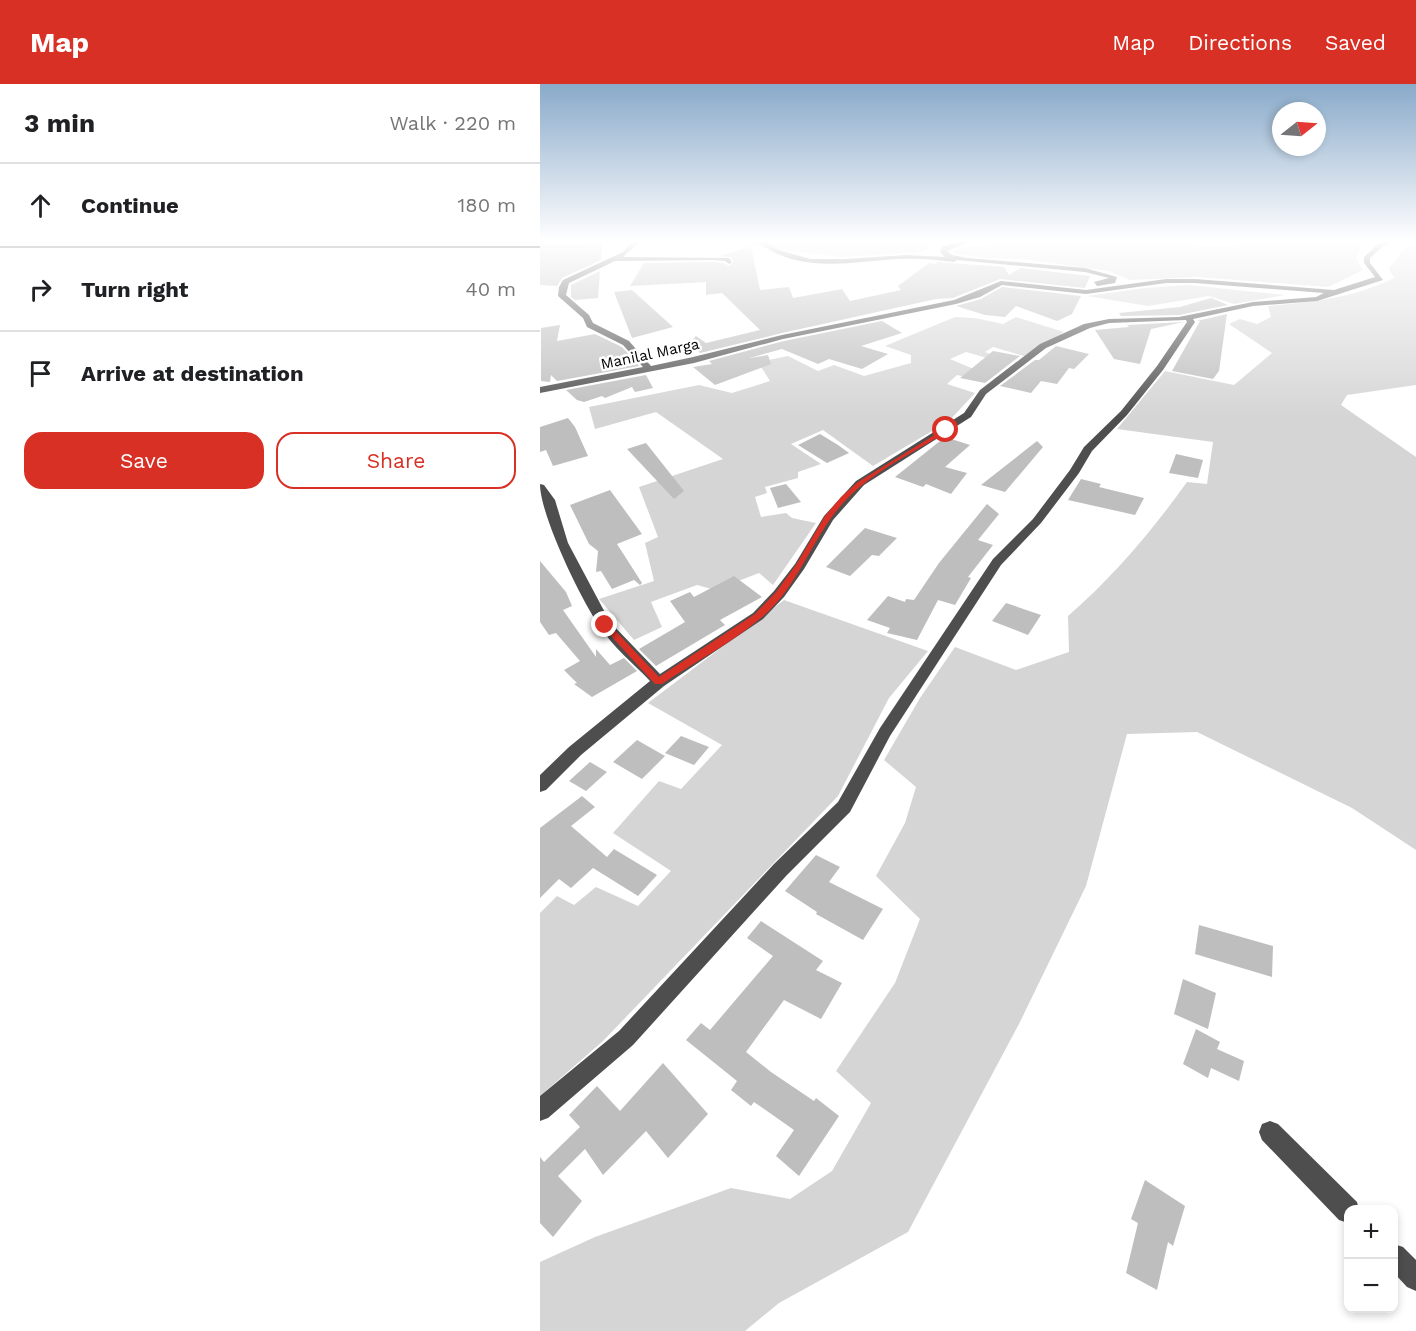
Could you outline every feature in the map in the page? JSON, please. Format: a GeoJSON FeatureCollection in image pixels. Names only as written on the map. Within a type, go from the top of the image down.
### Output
{"type":"FeatureCollection","features":[{"type":"Feature","properties":{"kind":"street"},"geometry":{"type":"LineString","coordinates":[[567,300],[586,317],[590,325],[626,343],[648,368]]}},
{"type":"Feature","properties":{"kind":"street","name":"Manilal Marga"},"geometry":{"type":"LineString","coordinates":[[540,390],[694,360],[782,337],[961,300]]}},
{"type":"Feature","properties":{"kind":"street"},"geometry":{"type":"LineString","coordinates":[[540,785],[575,751],[659,682],[758,616],[779,594],[800,566],[828,518],[860,483],[968,415],[983,392],[1043,346],[1087,326],[1109,321],[1150,321],[1252,304],[1301,300]]}},
{"type":"Feature","properties":{"kind":"street"},"geometry":{"type":"LineString","coordinates":[[540,1110],[626,1038],[780,870],[844,807],[885,732],[997,562],[1037,521],[1075,471],[1088,449],[1125,413],[1160,368],[1180,337],[1190,327],[1191,322],[1188,316]]}},
{"type":"Feature","properties":{"kind":"street"},"geometry":{"type":"LineString","coordinates":[[540,487],[549,500],[566,551],[605,625],[659,682]]}},
{"type":"Feature","properties":{"kind":"street"},"geometry":{"type":"LineString","coordinates":[[1270,1132],[1344,1207]]}},
{"type":"Feature","properties":{"kind":"street"},"geometry":{"type":"LineString","coordinates":[[1397,1259],[1416,1278]]}},
{"type":"Feature","properties":{"kind":"shaded area"},"geometry":{"type":"Polygon","coordinates":[[[1113,300],[1183,300],[1148,306],[1113,300]]]}},
{"type":"Feature","properties":{"kind":"shaded area"},"geometry":{"type":"Polygon","coordinates":[[[1222,300],[1256,300],[1234,304],[1222,300]]]}},
{"type":"Feature","properties":{"kind":"shaded area"},"geometry":{"type":"Polygon","coordinates":[[[1318,300],[1416,300],[1416,385],[1347,395],[1341,405],[1416,457],[1416,850],[1352,808],[1197,732],[1127,734],[1086,886],[1019,1024],[908,1232],[779,1303],[745,1331],[540,1331],[540,1262],[595,1237],[731,1188],[790,1199],[832,1171],[871,1103],[836,1071],[895,983],[920,919],[876,876],[905,823],[916,787],[884,760],[920,698],[955,647],[1016,670],[1069,652],[1068,616],[1101,586],[1131,553],[1187,482],[1207,484],[1213,442],[1117,429],[1165,371],[1234,385],[1272,353],[1229,324],[1240,319],[1257,324],[1271,317],[1268,306],[1318,300]]]}},
{"type":"Feature","properties":{"kind":"shaded area"},"geometry":{"type":"Polygon","coordinates":[[[955,317],[975,318],[1003,324],[1016,317],[1064,332],[1024,356],[993,347],[985,352],[992,355],[987,358],[966,352],[950,359],[976,370],[966,377],[957,375],[947,384],[975,393],[949,421],[873,466],[823,430],[791,444],[821,464],[798,472],[798,478],[765,487],[767,493],[755,497],[761,517],[786,513],[792,518],[816,523],[773,585],[759,573],[715,590],[697,585],[651,602],[662,627],[634,640],[599,599],[654,581],[645,543],[658,537],[639,487],[723,459],[656,412],[595,429],[589,407],[699,385],[732,393],[770,381],[758,362],[788,356],[818,371],[834,365],[864,376],[911,363],[911,355],[885,346],[955,317]]]}},
{"type":"Feature","properties":{"kind":"shaded area"},"geometry":{"type":"Polygon","coordinates":[[[784,600],[928,651],[889,698],[838,796],[603,1041],[540,1096],[540,913],[557,896],[574,905],[596,887],[638,906],[671,871],[613,833],[659,781],[681,789],[722,745],[648,703],[784,600]]]}},
{"type":"Feature","properties":{"kind":"building"},"geometry":{"type":"Polygon","coordinates":[[[617,300],[643,300],[673,327],[632,338],[617,300]]]}},
{"type":"Feature","properties":{"kind":"building"},"geometry":{"type":"Polygon","coordinates":[[[729,300],[931,300],[700,353],[690,343],[696,336],[706,343],[760,330],[729,300]]]}},
{"type":"Feature","properties":{"kind":"building"},"geometry":{"type":"Polygon","coordinates":[[[977,300],[1079,300],[1072,314],[1057,321],[1016,306],[1005,317],[985,315],[956,306],[977,300]]]}},
{"type":"Feature","properties":{"kind":"building"},"geometry":{"type":"Polygon","coordinates":[[[1203,300],[1216,300],[1228,305],[1179,315],[1121,316],[1119,313],[1180,307],[1203,300]]]}},
{"type":"Feature","properties":{"kind":"building"},"geometry":{"type":"Polygon","coordinates":[[[1227,314],[1219,371],[1213,379],[1172,371],[1200,321],[1197,321],[1227,314]]]}},
{"type":"Feature","properties":{"kind":"building"},"geometry":{"type":"Polygon","coordinates":[[[882,321],[902,333],[861,346],[888,354],[862,369],[829,359],[818,364],[782,349],[749,358],[768,355],[771,364],[715,385],[693,367],[712,364],[709,361],[784,341],[882,321]]]}},
{"type":"Feature","properties":{"kind":"building"},"geometry":{"type":"Polygon","coordinates":[[[1184,322],[1151,329],[1140,364],[1114,359],[1095,330],[1129,327],[1127,325],[1184,322]]]}},
{"type":"Feature","properties":{"kind":"building"},"geometry":{"type":"Polygon","coordinates":[[[560,325],[557,341],[595,334],[622,347],[639,366],[557,381],[551,375],[550,382],[541,381],[541,328],[560,325]]]}},
{"type":"Feature","properties":{"kind":"building"},"geometry":{"type":"Polygon","coordinates":[[[1056,346],[1089,354],[1074,369],[1069,368],[1057,384],[1041,381],[1031,393],[1000,386],[1035,360],[1039,360],[1056,346]]]}},
{"type":"Feature","properties":{"kind":"building"},"geometry":{"type":"Polygon","coordinates":[[[993,351],[1020,356],[985,383],[960,378],[993,351]]]}},
{"type":"Feature","properties":{"kind":"building"},"geometry":{"type":"Polygon","coordinates":[[[646,375],[653,388],[635,392],[632,387],[605,398],[602,396],[584,402],[577,400],[566,390],[646,375]]]}},
{"type":"Feature","properties":{"kind":"building"},"geometry":{"type":"Polygon","coordinates":[[[568,418],[575,427],[588,456],[553,466],[546,450],[540,452],[540,427],[568,418]]]}},
{"type":"Feature","properties":{"kind":"building"},"geometry":{"type":"Polygon","coordinates":[[[820,434],[849,453],[827,463],[798,445],[820,434]]]}},
{"type":"Feature","properties":{"kind":"building"},"geometry":{"type":"Polygon","coordinates":[[[945,437],[970,445],[945,467],[967,473],[951,494],[926,484],[923,487],[895,477],[945,437]]]}},
{"type":"Feature","properties":{"kind":"building"},"geometry":{"type":"Polygon","coordinates":[[[1037,441],[1043,447],[1005,492],[981,485],[1037,441]]]}},
{"type":"Feature","properties":{"kind":"building"},"geometry":{"type":"Polygon","coordinates":[[[646,443],[684,491],[674,499],[627,449],[646,443]]]}},
{"type":"Feature","properties":{"kind":"building"},"geometry":{"type":"Polygon","coordinates":[[[1176,454],[1203,460],[1198,478],[1169,473],[1176,454]]]}},
{"type":"Feature","properties":{"kind":"building"},"geometry":{"type":"Polygon","coordinates":[[[1081,479],[1101,484],[1099,487],[1144,498],[1135,515],[1068,500],[1081,479]]]}},
{"type":"Feature","properties":{"kind":"building"},"geometry":{"type":"Polygon","coordinates":[[[786,484],[801,502],[778,508],[770,488],[786,484]]]}},
{"type":"Feature","properties":{"kind":"building"},"geometry":{"type":"Polygon","coordinates":[[[610,490],[642,534],[617,544],[642,583],[640,585],[634,580],[612,589],[601,571],[596,572],[598,551],[589,544],[570,505],[610,490]]]}},
{"type":"Feature","properties":{"kind":"building"},"geometry":{"type":"Polygon","coordinates":[[[987,504],[999,514],[978,540],[993,545],[968,577],[971,578],[955,605],[938,600],[917,640],[887,633],[890,628],[867,620],[888,596],[905,602],[906,599],[914,600],[939,563],[987,504]]]}},
{"type":"Feature","properties":{"kind":"building"},"geometry":{"type":"Polygon","coordinates":[[[865,528],[897,538],[879,556],[872,555],[850,576],[826,567],[865,528]]]}},
{"type":"Feature","properties":{"kind":"building"},"geometry":{"type":"Polygon","coordinates":[[[540,561],[566,592],[572,606],[563,610],[596,657],[596,649],[610,665],[624,658],[637,671],[592,697],[574,684],[577,683],[564,670],[580,661],[556,633],[549,635],[540,622],[540,561]]]}},
{"type":"Feature","properties":{"kind":"building"},"geometry":{"type":"Polygon","coordinates":[[[734,576],[762,597],[720,620],[725,625],[656,666],[639,649],[685,622],[670,601],[690,592],[694,597],[734,576]]]}},
{"type":"Feature","properties":{"kind":"building"},"geometry":{"type":"Polygon","coordinates":[[[1006,603],[1041,615],[1028,635],[992,621],[1006,603]]]}},
{"type":"Feature","properties":{"kind":"building"},"geometry":{"type":"Polygon","coordinates":[[[681,736],[709,747],[694,765],[665,753],[681,736]]]}},
{"type":"Feature","properties":{"kind":"building"},"geometry":{"type":"Polygon","coordinates":[[[637,740],[665,756],[642,779],[613,762],[637,740]]]}},
{"type":"Feature","properties":{"kind":"building"},"geometry":{"type":"Polygon","coordinates":[[[590,762],[607,772],[586,791],[569,781],[590,762]]]}},
{"type":"Feature","properties":{"kind":"building"},"geometry":{"type":"Polygon","coordinates":[[[582,796],[595,807],[571,826],[607,857],[614,849],[657,875],[638,896],[593,868],[571,888],[559,879],[540,898],[540,828],[582,796]]]}},
{"type":"Feature","properties":{"kind":"building"},"geometry":{"type":"Polygon","coordinates":[[[816,855],[840,867],[829,882],[883,909],[863,940],[816,914],[817,912],[785,891],[816,855]]]}},
{"type":"Feature","properties":{"kind":"building"},"geometry":{"type":"Polygon","coordinates":[[[761,921],[823,961],[816,970],[842,983],[821,1019],[784,1000],[746,1052],[771,1072],[814,1101],[816,1098],[839,1116],[799,1176],[776,1156],[794,1130],[754,1102],[751,1106],[731,1090],[737,1081],[686,1040],[701,1023],[710,1030],[773,956],[747,938],[761,921]]]}},
{"type":"Feature","properties":{"kind":"building"},"geometry":{"type":"Polygon","coordinates":[[[1199,925],[1273,946],[1272,977],[1195,954],[1199,925]]]}},
{"type":"Feature","properties":{"kind":"building"},"geometry":{"type":"Polygon","coordinates":[[[1183,979],[1216,993],[1208,1029],[1174,1014],[1183,979]]]}},
{"type":"Feature","properties":{"kind":"building"},"geometry":{"type":"Polygon","coordinates":[[[1196,1029],[1220,1042],[1217,1049],[1244,1061],[1239,1081],[1211,1068],[1208,1078],[1183,1064],[1196,1029]]]}},
{"type":"Feature","properties":{"kind":"building"},"geometry":{"type":"Polygon","coordinates":[[[663,1063],[708,1114],[668,1158],[646,1131],[603,1175],[585,1149],[558,1176],[582,1201],[553,1237],[540,1223],[540,1157],[544,1162],[580,1127],[569,1115],[597,1086],[620,1111],[663,1063]]]}},
{"type":"Feature","properties":{"kind":"building"},"geometry":{"type":"Polygon","coordinates":[[[1145,1180],[1185,1206],[1173,1246],[1168,1242],[1157,1290],[1126,1273],[1138,1223],[1131,1219],[1145,1180]]]}},
{"type":"Feature","properties":{"kind":"route"},"geometry":{"type":"LineString","coordinates":[[605,625],[659,682],[758,616],[779,594],[800,566],[828,518],[860,483],[946,430]]}}]}
